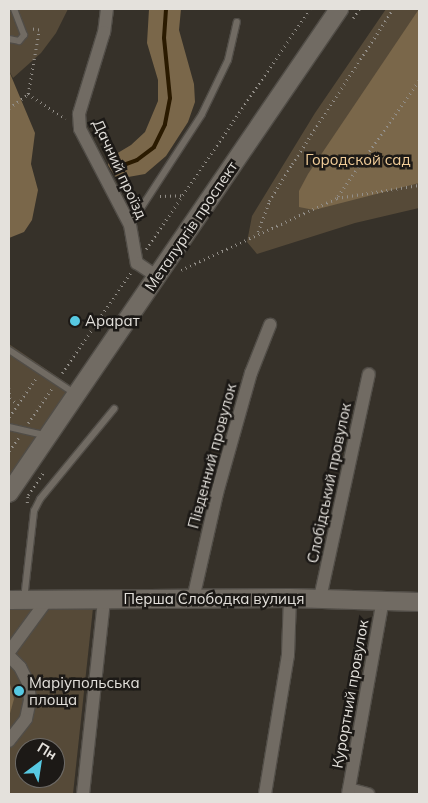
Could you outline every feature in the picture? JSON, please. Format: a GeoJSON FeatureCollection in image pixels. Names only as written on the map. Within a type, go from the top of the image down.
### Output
{"type":"FeatureCollection","features":[{"type":"Feature","properties":{"kind":"street","name":"Дачний проїзд"},"geometry":{"type":"LineString","coordinates":[[107,9],[104,32],[79,114],[80,129],[130,224],[137,263]]}},
{"type":"Feature","properties":{"kind":"street","name":"Металургів проспект"},"geometry":{"type":"LineString","coordinates":[[9,493],[339,9]]}},
{"type":"Feature","properties":{"kind":"street"},"geometry":{"type":"LineString","coordinates":[[137,263],[156,276]]}},
{"type":"Feature","properties":{"kind":"street","name":"Південний провулок"},"geometry":{"type":"LineString","coordinates":[[193,599],[217,493],[251,373],[270,325]]}},
{"type":"Feature","properties":{"kind":"street","name":"Слобідський провулок"},"geometry":{"type":"LineString","coordinates":[[320,598],[368,374]]}},
{"type":"Feature","properties":{"kind":"street","name":"Перша Слободка вулиця"},"geometry":{"type":"LineString","coordinates":[[14,597],[47,600],[320,598],[419,602]]}},
{"type":"Feature","properties":{"kind":"street"},"geometry":{"type":"LineString","coordinates":[[265,794],[288,655],[290,598]]}},
{"type":"Feature","properties":{"kind":"street"},"geometry":{"type":"LineString","coordinates":[[9,741],[26,719],[30,700],[28,683],[20,667],[9,654],[47,600]]}},
{"type":"Feature","properties":{"kind":"street"},"geometry":{"type":"LineString","coordinates":[[82,794],[104,600]]}},
{"type":"Feature","properties":{"kind":"street","name":"Курортний провулок"},"geometry":{"type":"LineString","coordinates":[[348,791],[383,600]]}},
{"type":"Feature","properties":{"kind":"street"},"geometry":{"type":"LineString","coordinates":[[348,791],[368,794]]}},
{"type":"Feature","properties":{"kind":"lane"},"geometry":{"type":"LineString","coordinates":[[9,39],[19,41],[24,35],[14,9]]}},
{"type":"Feature","properties":{"kind":"lane"},"geometry":{"type":"LineString","coordinates":[[130,224],[202,114],[228,60],[237,22]]}},
{"type":"Feature","properties":{"kind":"lane"},"geometry":{"type":"LineString","coordinates":[[9,350],[76,394]]}},
{"type":"Feature","properties":{"kind":"lane"},"geometry":{"type":"LineString","coordinates":[[14,597],[34,511],[40,499],[114,409]]}},
{"type":"Feature","properties":{"kind":"lane"},"geometry":{"type":"LineString","coordinates":[[9,427],[48,436]]}},
{"type":"Feature","properties":{"kind":"path"},"geometry":{"type":"LineString","coordinates":[[9,451],[310,9]]}},
{"type":"Feature","properties":{"kind":"path"},"geometry":{"type":"LineString","coordinates":[[258,232],[269,201],[393,9]]}},
{"type":"Feature","properties":{"kind":"path"},"geometry":{"type":"LineString","coordinates":[[9,108],[28,94],[39,30]]}},
{"type":"Feature","properties":{"kind":"path"},"geometry":{"type":"LineString","coordinates":[[337,198],[419,80]]}},
{"type":"Feature","properties":{"kind":"path"},"geometry":{"type":"LineString","coordinates":[[28,94],[80,129]]}},
{"type":"Feature","properties":{"kind":"path"},"geometry":{"type":"LineString","coordinates":[[181,270],[258,232],[337,198],[419,185]]}},
{"type":"Feature","properties":{"kind":"path"},"geometry":{"type":"LineString","coordinates":[[9,417],[41,371]]}},
{"type":"Feature","properties":{"kind":"path"},"geometry":{"type":"LineString","coordinates":[[9,388],[10,398],[18,404]]}},
{"type":"Feature","properties":{"kind":"green space"},"geometry":{"type":"Polygon","coordinates":[[[9,9],[68,9],[56,33],[41,53],[13,78],[9,71],[9,9]]]}},
{"type":"Feature","properties":{"kind":"green space"},"geometry":{"type":"Polygon","coordinates":[[[149,9],[181,9],[179,30],[194,84],[195,102],[188,122],[166,156],[145,174],[117,179],[108,165],[111,157],[131,145],[145,132],[158,101],[158,80],[147,43],[149,9]]]}},
{"type":"Feature","properties":{"kind":"green space","name":"Городской сад"},"geometry":{"type":"Polygon","coordinates":[[[386,9],[419,9],[419,208],[355,223],[257,254],[247,242],[252,216],[315,113],[386,9]]]}},
{"type":"Feature","properties":{"kind":"green space"},"geometry":{"type":"Polygon","coordinates":[[[419,9],[419,183],[314,210],[299,207],[299,191],[308,174],[419,9]]]}},
{"type":"Feature","properties":{"kind":"green space"},"geometry":{"type":"Polygon","coordinates":[[[9,71],[35,133],[31,164],[38,190],[32,220],[24,232],[9,238],[9,71]]]}},
{"type":"Feature","properties":{"kind":"green space"},"geometry":{"type":"Polygon","coordinates":[[[9,344],[74,388],[9,483],[9,344]]]}},
{"type":"Feature","properties":{"kind":"green space"},"geometry":{"type":"Polygon","coordinates":[[[9,608],[93,608],[73,794],[9,794],[9,608]]]}},
{"type":"Feature","properties":{"kind":"green space"},"geometry":{"type":"Polygon","coordinates":[[[9,680],[14,699],[9,717],[9,680]]]}},
{"type":"Feature","properties":{"kind":"waterway"},"geometry":{"type":"LineString","coordinates":[[118,167],[137,160],[154,147],[165,124],[170,98],[164,38],[166,9]]}},
{"type":"Feature","properties":{"kind":"place","name":"Арарат"},"geometry":{"type":"Point","coordinates":[75,321]}},
{"type":"Feature","properties":{"kind":"place","name":"Маріупольська площа"},"geometry":{"type":"Point","coordinates":[19,691]}}]}
